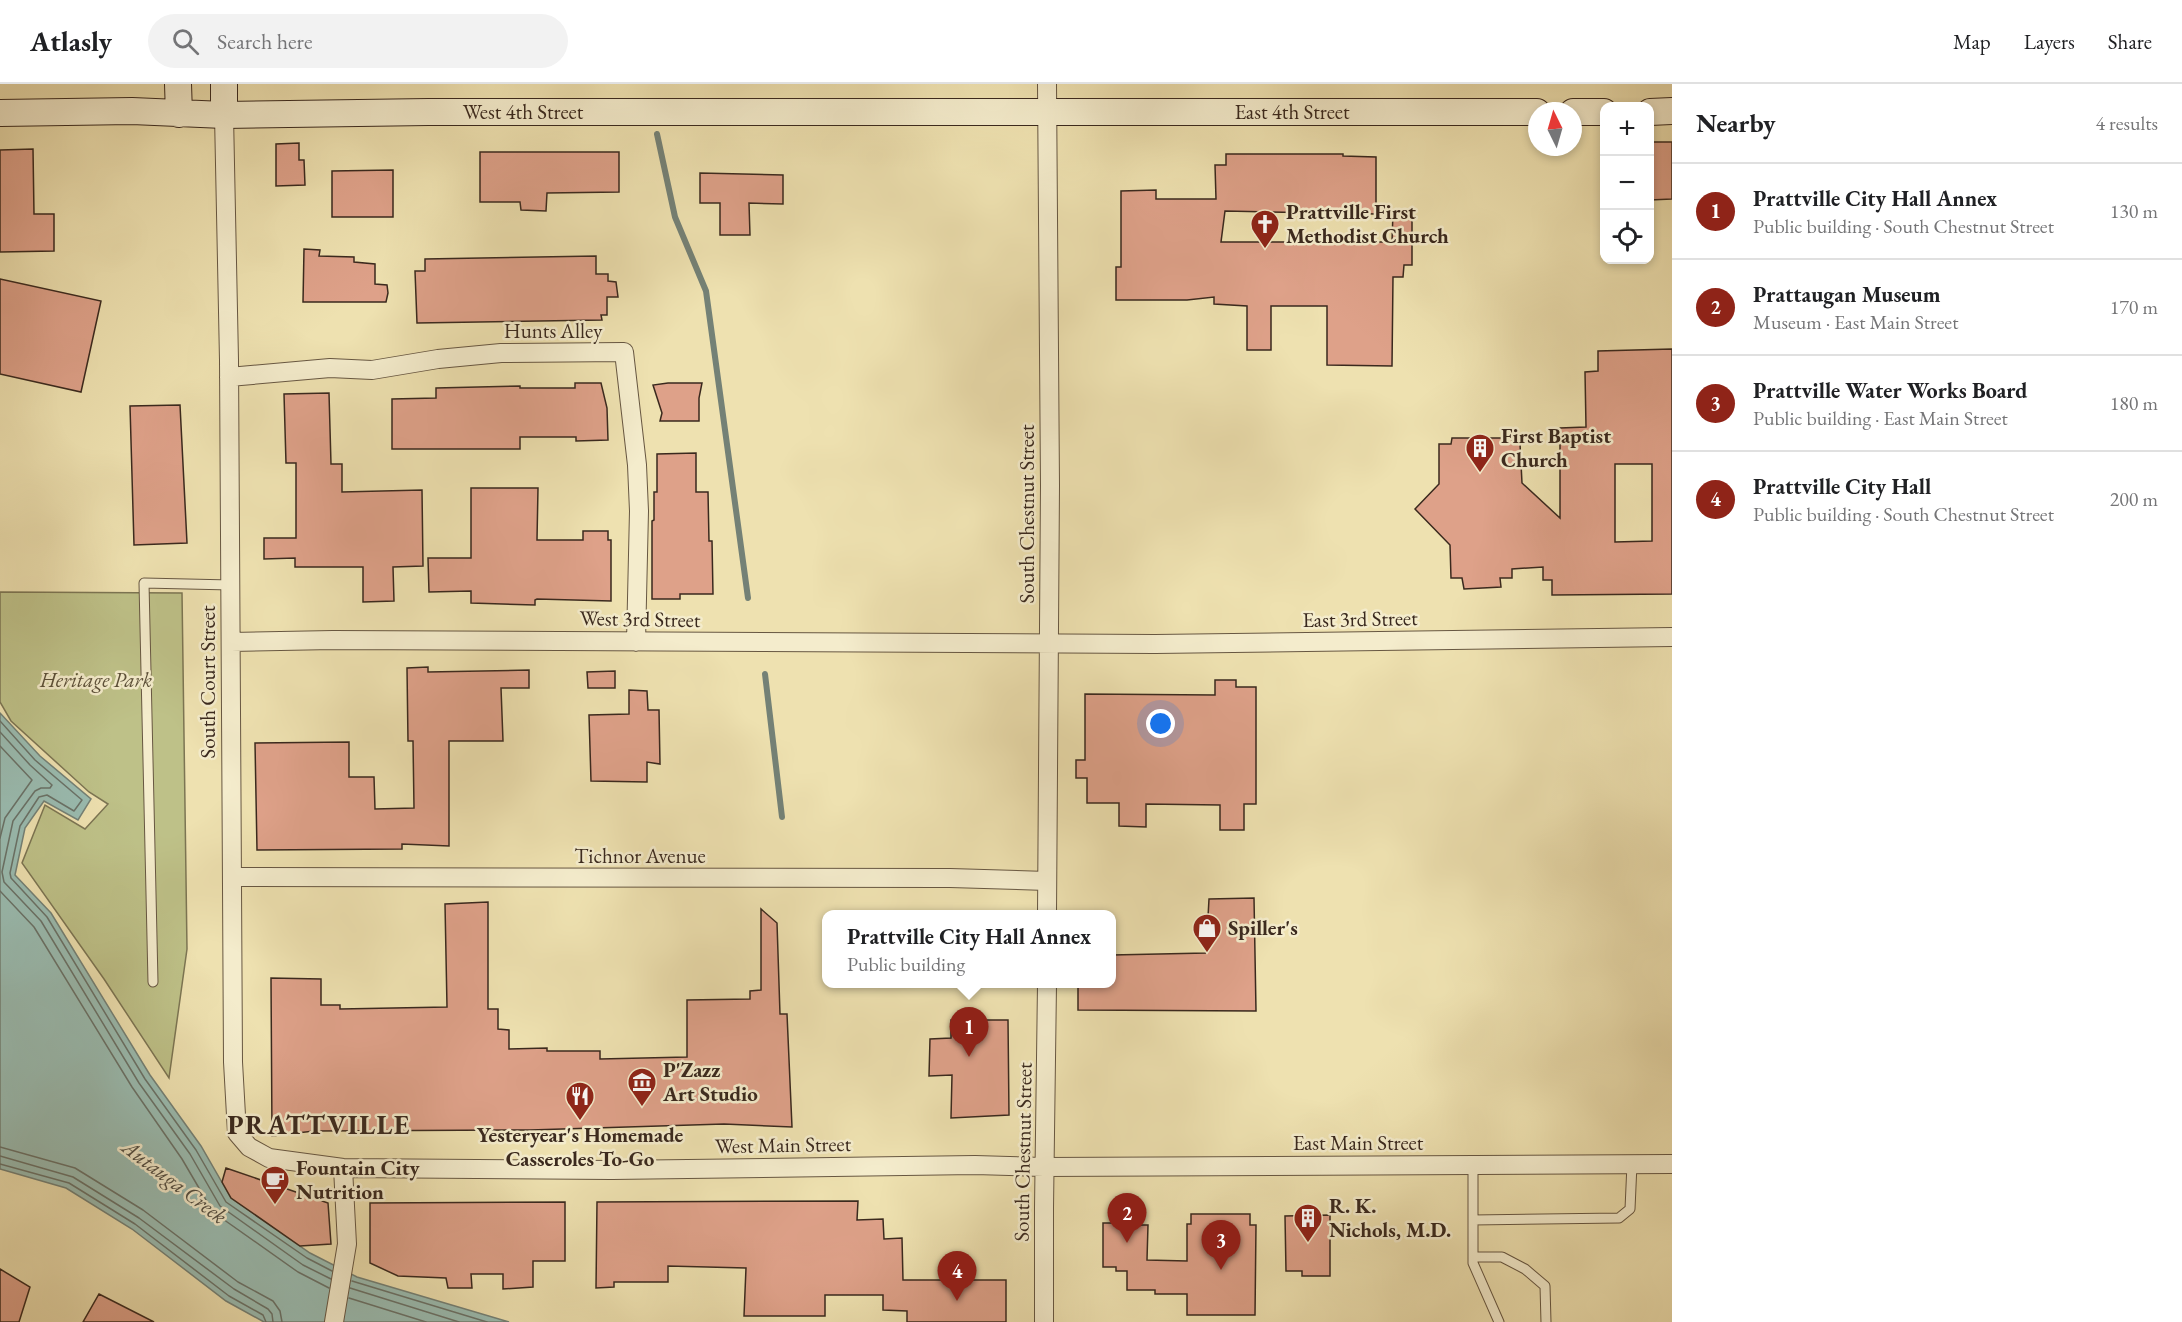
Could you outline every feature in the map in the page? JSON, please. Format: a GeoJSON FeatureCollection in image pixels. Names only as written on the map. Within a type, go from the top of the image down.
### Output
{"type":"FeatureCollection","features":[{"type":"Feature","properties":{"kind":"main road"},"geometry":{"type":"LineString","coordinates":[[178,84],[179,114]]}},
{"type":"Feature","properties":{"kind":"main road"},"geometry":{"type":"LineString","coordinates":[[224,84],[224,115]]}},
{"type":"Feature","properties":{"kind":"main road","name":"West 4th Street"},"geometry":{"type":"LineString","coordinates":[[0,113],[132,111],[224,115],[428,112],[1047,113]]}},
{"type":"Feature","properties":{"kind":"main road"},"geometry":{"type":"LineString","coordinates":[[1654,112],[1672,111]]}},
{"type":"Feature","properties":{"kind":"main road","name":"East 4th Street"},"geometry":{"type":"LineString","coordinates":[[1047,113],[1528,112]]}},
{"type":"Feature","properties":{"kind":"main road"},"geometry":{"type":"LineString","coordinates":[[1582,112],[1600,112]]}},
{"type":"Feature","properties":{"kind":"street","name":"South Chestnut Street"},"geometry":{"type":"LineString","coordinates":[[1047,84],[1049,644],[1047,910]]}},
{"type":"Feature","properties":{"kind":"street","name":"South Court Street"},"geometry":{"type":"LineString","coordinates":[[224,115],[231,585],[233,1062],[237,1133],[249,1147],[269,1158],[343,1168]]}},
{"type":"Feature","properties":{"kind":"street","name":"Hunts Alley"},"geometry":{"type":"LineString","coordinates":[[229,377],[330,368],[372,370],[438,359],[501,353],[624,352],[637,465],[639,511],[636,642]]}},
{"type":"Feature","properties":{"kind":"street","name":"East 3rd Street"},"geometry":{"type":"LineString","coordinates":[[1049,644],[1672,637]]}},
{"type":"Feature","properties":{"kind":"street","name":"West 3rd Street"},"geometry":{"type":"LineString","coordinates":[[231,642],[333,640],[1049,644]]}},
{"type":"Feature","properties":{"kind":"street","name":"Tichnor Avenue"},"geometry":{"type":"LineString","coordinates":[[233,877],[950,878],[1047,881]]}},
{"type":"Feature","properties":{"kind":"street","name":"South Chestnut Street"},"geometry":{"type":"LineString","coordinates":[[1044,1322],[1047,988]]}},
{"type":"Feature","properties":{"kind":"street","name":"East Main Street"},"geometry":{"type":"LineString","coordinates":[[1044,1167],[1672,1164]]}},
{"type":"Feature","properties":{"kind":"street","name":"West Main Street"},"geometry":{"type":"LineString","coordinates":[[343,1168],[612,1170],[975,1165],[1044,1167]]}},
{"type":"Feature","properties":{"kind":"street"},"geometry":{"type":"LineString","coordinates":[[334,1322],[344,1269],[346,1217],[343,1168]]}},
{"type":"Feature","properties":{"kind":"lane"},"geometry":{"type":"LineString","coordinates":[[153,982],[144,583],[231,585]]}},
{"type":"Feature","properties":{"kind":"lane"},"geometry":{"type":"LineString","coordinates":[[1473,1220],[1619,1218],[1630,1209],[1632,1164]]}},
{"type":"Feature","properties":{"kind":"lane"},"geometry":{"type":"LineString","coordinates":[[1473,1165],[1473,1263],[1499,1322]]}},
{"type":"Feature","properties":{"kind":"lane"},"geometry":{"type":"LineString","coordinates":[[1473,1257],[1502,1257],[1525,1269],[1545,1286],[1546,1322]]}},
{"type":"Feature","properties":{"kind":"green space","name":"Heritage Park"},"geometry":{"type":"Polygon","coordinates":[[[0,592],[182,593],[187,949],[169,1078],[104,979],[22,863],[45,805],[85,829],[108,804],[89,792],[11,721],[0,702],[0,592]]]}},
{"type":"Feature","properties":{"kind":"water","name":"Autauga Creek"},"geometry":{"type":"Polygon","coordinates":[[[0,713],[40,756],[91,799],[78,820],[44,801],[25,828],[15,875],[51,913],[150,1075],[201,1146],[231,1198],[310,1253],[357,1277],[509,1322],[264,1322],[226,1301],[132,1229],[66,1188],[0,1169],[0,713]]]}},
{"type":"Feature","properties":{"kind":"building"},"geometry":{"type":"Polygon","coordinates":[[[1654,142],[1672,142],[1672,199],[1654,200],[1654,142]]]}},
{"type":"Feature","properties":{"kind":"building"},"geometry":{"type":"Polygon","coordinates":[[[299,143],[299,160],[304,160],[305,185],[276,186],[276,144],[299,143]]]}},
{"type":"Feature","properties":{"kind":"building"},"geometry":{"type":"Polygon","coordinates":[[[33,149],[34,214],[54,214],[54,251],[0,252],[0,150],[33,149]]]}},
{"type":"Feature","properties":{"kind":"building"},"geometry":{"type":"Polygon","coordinates":[[[480,152],[619,152],[619,192],[547,193],[546,211],[521,210],[520,202],[480,202],[480,152]]]}},
{"type":"Feature","properties":{"kind":"building","name":"Prattville First Methodist Church"},"geometry":{"type":"Polygon","coordinates":[[[1226,154],[1343,154],[1343,156],[1376,157],[1376,214],[1225,211],[1221,242],[1392,242],[1393,212],[1412,213],[1412,265],[1404,265],[1403,277],[1393,277],[1392,366],[1327,365],[1327,306],[1271,306],[1271,350],[1247,350],[1247,306],[1214,304],[1214,297],[1187,300],[1116,300],[1116,267],[1121,267],[1121,191],[1156,190],[1156,199],[1216,199],[1215,165],[1226,165],[1226,154]]]}},
{"type":"Feature","properties":{"kind":"building"},"geometry":{"type":"Polygon","coordinates":[[[393,170],[393,217],[332,217],[332,171],[393,170]]]}},
{"type":"Feature","properties":{"kind":"building"},"geometry":{"type":"Polygon","coordinates":[[[700,173],[783,175],[783,204],[749,203],[750,235],[720,235],[720,203],[700,203],[700,173]]]}},
{"type":"Feature","properties":{"kind":"building"},"geometry":{"type":"Polygon","coordinates":[[[304,249],[320,250],[319,256],[354,257],[354,262],[375,264],[375,284],[387,285],[386,302],[303,302],[304,249]]]}},
{"type":"Feature","properties":{"kind":"building"},"geometry":{"type":"Polygon","coordinates":[[[596,256],[596,274],[608,274],[608,281],[616,282],[618,297],[607,297],[607,315],[601,315],[602,320],[417,323],[415,271],[425,271],[425,259],[596,256]]]}},
{"type":"Feature","properties":{"kind":"building"},"geometry":{"type":"Polygon","coordinates":[[[0,279],[101,301],[81,392],[0,374],[0,279]]]}},
{"type":"Feature","properties":{"kind":"building","name":"First Baptist Church"},"geometry":{"type":"Polygon","coordinates":[[[1672,349],[1672,594],[1552,595],[1552,580],[1543,580],[1543,567],[1512,569],[1512,578],[1500,578],[1501,587],[1464,589],[1462,578],[1451,578],[1450,545],[1415,509],[1439,484],[1439,444],[1451,444],[1452,438],[1512,438],[1512,444],[1520,444],[1522,483],[1560,518],[1560,428],[1586,427],[1585,372],[1598,371],[1598,351],[1672,349]],[[1615,464],[1615,542],[1652,541],[1652,464],[1615,464]]]}},
{"type":"Feature","properties":{"kind":"building"},"geometry":{"type":"Polygon","coordinates":[[[575,383],[601,383],[607,408],[608,440],[576,441],[576,437],[520,437],[520,449],[392,449],[392,399],[436,398],[436,388],[520,386],[520,388],[575,388],[575,383]]]}},
{"type":"Feature","properties":{"kind":"building"},"geometry":{"type":"Polygon","coordinates":[[[702,383],[699,398],[699,421],[660,421],[662,413],[653,385],[702,383]]]}},
{"type":"Feature","properties":{"kind":"building"},"geometry":{"type":"Polygon","coordinates":[[[329,393],[331,464],[342,464],[342,492],[422,490],[423,566],[393,567],[394,601],[363,602],[363,567],[295,567],[295,558],[264,559],[264,538],[296,538],[296,463],[286,463],[284,394],[329,393]]]}},
{"type":"Feature","properties":{"kind":"building"},"geometry":{"type":"Polygon","coordinates":[[[180,405],[187,543],[134,545],[130,406],[180,405]]]}},
{"type":"Feature","properties":{"kind":"building"},"geometry":{"type":"Polygon","coordinates":[[[696,453],[696,492],[708,492],[713,594],[680,594],[680,599],[652,599],[652,521],[654,520],[654,492],[657,492],[657,454],[696,453]]]}},
{"type":"Feature","properties":{"kind":"building"},"geometry":{"type":"Polygon","coordinates":[[[471,488],[538,488],[537,540],[583,540],[583,531],[608,531],[608,540],[611,540],[611,601],[537,599],[535,605],[471,603],[471,591],[429,592],[428,558],[471,558],[471,488]]]}},
{"type":"Feature","properties":{"kind":"building"},"geometry":{"type":"Polygon","coordinates":[[[428,667],[428,672],[529,670],[529,688],[501,688],[503,741],[449,741],[449,846],[402,844],[402,849],[257,850],[255,743],[349,742],[349,777],[374,777],[375,809],[414,808],[413,741],[408,741],[407,668],[428,667]]]}},
{"type":"Feature","properties":{"kind":"building"},"geometry":{"type":"Polygon","coordinates":[[[615,671],[615,688],[588,688],[587,672],[615,671]]]}},
{"type":"Feature","properties":{"kind":"building"},"geometry":{"type":"Polygon","coordinates":[[[1215,680],[1236,680],[1236,687],[1256,687],[1256,804],[1244,804],[1244,830],[1220,830],[1220,805],[1146,804],[1146,827],[1119,826],[1119,803],[1087,803],[1087,778],[1076,778],[1076,760],[1085,760],[1085,694],[1215,695],[1215,680]]]}},
{"type":"Feature","properties":{"kind":"building"},"geometry":{"type":"Polygon","coordinates":[[[629,690],[647,691],[648,710],[659,710],[660,764],[647,762],[647,782],[591,781],[589,715],[629,714],[629,690]]]}},
{"type":"Feature","properties":{"kind":"building","name":"Spiller's"},"geometry":{"type":"Polygon","coordinates":[[[1254,898],[1256,1011],[1078,1010],[1078,988],[1116,988],[1116,955],[1206,953],[1209,899],[1254,898]]]}},
{"type":"Feature","properties":{"kind":"building"},"geometry":{"type":"Polygon","coordinates":[[[488,902],[488,1009],[498,1009],[498,1029],[509,1030],[509,1049],[547,1048],[547,1051],[600,1051],[600,1059],[687,1057],[687,1000],[750,999],[750,991],[761,990],[761,909],[777,923],[780,1014],[787,1014],[792,1127],[724,1124],[530,1130],[314,1131],[272,1136],[271,978],[321,979],[321,1005],[340,1005],[340,1009],[447,1007],[445,904],[488,902]]]}},
{"type":"Feature","properties":{"kind":"building"},"geometry":{"type":"Polygon","coordinates":[[[951,1020],[1008,1020],[1009,1115],[951,1118],[952,1075],[929,1076],[930,1039],[951,1038],[951,1020]]]}},
{"type":"Feature","properties":{"kind":"building"},"geometry":{"type":"Polygon","coordinates":[[[226,1168],[328,1203],[331,1244],[300,1246],[231,1198],[222,1182],[226,1168]]]}},
{"type":"Feature","properties":{"kind":"building"},"geometry":{"type":"Polygon","coordinates":[[[858,1201],[857,1220],[883,1219],[884,1239],[902,1238],[903,1280],[1006,1280],[1006,1322],[907,1322],[907,1311],[883,1310],[883,1295],[825,1295],[825,1316],[744,1316],[746,1268],[668,1266],[668,1282],[614,1282],[614,1287],[596,1288],[597,1202],[858,1201]]]}},
{"type":"Feature","properties":{"kind":"building"},"geometry":{"type":"Polygon","coordinates":[[[565,1202],[565,1261],[533,1261],[533,1287],[503,1289],[503,1274],[471,1274],[472,1288],[448,1288],[446,1278],[398,1276],[370,1263],[370,1203],[565,1202]]]}},
{"type":"Feature","properties":{"kind":"building"},"geometry":{"type":"Polygon","coordinates":[[[1191,1214],[1250,1214],[1250,1225],[1256,1225],[1255,1315],[1187,1315],[1187,1294],[1155,1294],[1155,1290],[1127,1290],[1127,1271],[1116,1271],[1116,1267],[1103,1267],[1103,1223],[1115,1223],[1115,1218],[1132,1218],[1132,1225],[1148,1225],[1147,1260],[1187,1261],[1187,1224],[1191,1224],[1191,1214]]]}},
{"type":"Feature","properties":{"kind":"building","name":"R. K. Nichols, M.D."},"geometry":{"type":"Polygon","coordinates":[[[1330,1215],[1330,1276],[1302,1276],[1302,1271],[1286,1271],[1285,1216],[1330,1215]]]}},
{"type":"Feature","properties":{"kind":"building"},"geometry":{"type":"Polygon","coordinates":[[[0,1269],[30,1287],[19,1322],[0,1322],[0,1269]]]}},
{"type":"Feature","properties":{"kind":"building"},"geometry":{"type":"Polygon","coordinates":[[[99,1294],[154,1322],[83,1322],[99,1294]]]}},
{"type":"Feature","properties":{"kind":"waterway"},"geometry":{"type":"LineString","coordinates":[[657,134],[675,217],[706,291],[748,598]]}},
{"type":"Feature","properties":{"kind":"waterway"},"geometry":{"type":"LineString","coordinates":[[765,674],[782,817]]}},
{"type":"Feature","properties":{"kind":"place","name":"Prattville First Methodist Church"},"geometry":{"type":"Point","coordinates":[1265,250]}},
{"type":"Feature","properties":{"kind":"place","name":"First Baptist Church"},"geometry":{"type":"Point","coordinates":[1480,474]}},
{"type":"Feature","properties":{"kind":"place","name":"Spiller's"},"geometry":{"type":"Point","coordinates":[1207,954]}},
{"type":"Feature","properties":{"kind":"place","name":"Prattville City Hall Annex"},"geometry":{"type":"Point","coordinates":[969,1057]}},
{"type":"Feature","properties":{"kind":"place","name":"P'Zazz Art Studio"},"geometry":{"type":"Point","coordinates":[642,1108]}},
{"type":"Feature","properties":{"kind":"place","name":"Yesteryear's Homemade Casseroles To-Go"},"geometry":{"type":"Point","coordinates":[580,1122]}},
{"type":"Feature","properties":{"kind":"place","name":"Fountain City Nutrition"},"geometry":{"type":"Point","coordinates":[275,1206]}},
{"type":"Feature","properties":{"kind":"place","name":"Prattaugan Museum"},"geometry":{"type":"Point","coordinates":[1127,1243]}},
{"type":"Feature","properties":{"kind":"place","name":"R. K. Nichols, M.D."},"geometry":{"type":"Point","coordinates":[1308,1244]}},
{"type":"Feature","properties":{"kind":"place","name":"Prattville Water Works Board"},"geometry":{"type":"Point","coordinates":[1221,1270]}},
{"type":"Feature","properties":{"kind":"place","name":"Prattville City Hall"},"geometry":{"type":"Point","coordinates":[957,1301]}},
{"type":"Feature","properties":{"kind":"district","name":"PRATTVILLE"},"geometry":{"type":"Point","coordinates":[319,1125]}}]}
